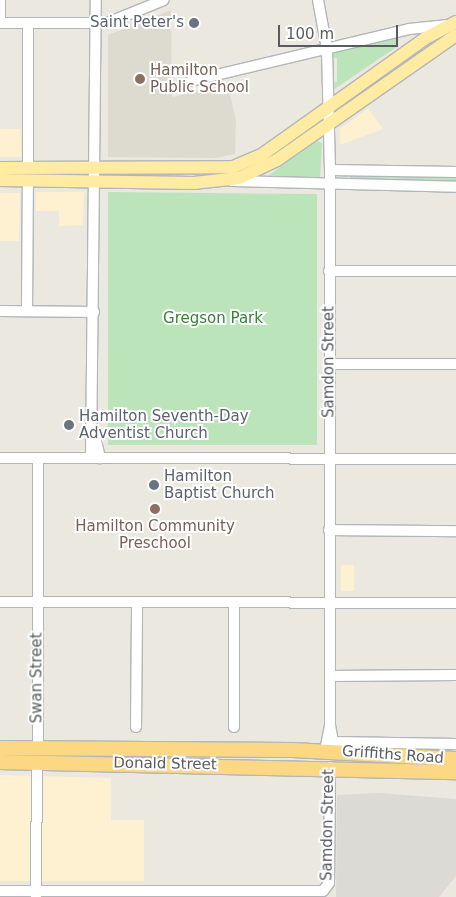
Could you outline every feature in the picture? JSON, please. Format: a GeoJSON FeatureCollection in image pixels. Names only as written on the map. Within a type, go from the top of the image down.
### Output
{"type":"FeatureCollection","features":[{"type":"Feature","properties":{"kind":"highway","name":"Donald Street"},"geometry":{"type":"LineString","coordinates":[[0,762],[38,755],[331,747]]}},
{"type":"Feature","properties":{"kind":"highway","name":"Griffiths Road"},"geometry":{"type":"LineString","coordinates":[[331,747],[456,759]]}},
{"type":"Feature","properties":{"kind":"highway","name":"Samdon Street"},"geometry":{"type":"LineString","coordinates":[[330,767],[331,747]]}},
{"type":"Feature","properties":{"kind":"highway","name":"Donald Street"},"geometry":{"type":"LineString","coordinates":[[0,748],[38,755],[330,767]]}},
{"type":"Feature","properties":{"kind":"highway","name":"Griffiths Road"},"geometry":{"type":"LineString","coordinates":[[330,767],[456,772]]}},
{"type":"Feature","properties":{"kind":"main road"},"geometry":{"type":"LineString","coordinates":[[0,168],[28,174],[95,181],[227,181],[268,165],[328,124],[454,28]]}},
{"type":"Feature","properties":{"kind":"main road"},"geometry":{"type":"LineString","coordinates":[[0,180],[28,174],[96,168],[216,170],[252,160],[327,108],[454,28]]}},
{"type":"Feature","properties":{"kind":"street"},"geometry":{"type":"LineString","coordinates":[[0,0],[0,23],[28,23],[107,23],[164,0]]}},
{"type":"Feature","properties":{"kind":"street"},"geometry":{"type":"LineString","coordinates":[[95,458],[96,0]]}},
{"type":"Feature","properties":{"kind":"street","name":"Samdon Street"},"geometry":{"type":"LineString","coordinates":[[318,0],[327,49],[330,170],[330,724],[326,746],[331,747]]}},
{"type":"Feature","properties":{"kind":"street"},"geometry":{"type":"LineString","coordinates":[[27,311],[28,23]]}},
{"type":"Feature","properties":{"kind":"street"},"geometry":{"type":"LineString","coordinates":[[191,82],[409,28],[454,28]]}},
{"type":"Feature","properties":{"kind":"street"},"geometry":{"type":"LineString","coordinates":[[330,170],[456,172]]}},
{"type":"Feature","properties":{"kind":"street"},"geometry":{"type":"LineString","coordinates":[[227,181],[456,187]]}},
{"type":"Feature","properties":{"kind":"street"},"geometry":{"type":"LineString","coordinates":[[329,271],[456,271]]}},
{"type":"Feature","properties":{"kind":"street"},"geometry":{"type":"LineString","coordinates":[[0,311],[94,312]]}},
{"type":"Feature","properties":{"kind":"street"},"geometry":{"type":"LineString","coordinates":[[330,364],[456,364]]}},
{"type":"Feature","properties":{"kind":"street"},"geometry":{"type":"LineString","coordinates":[[0,458],[456,459]]}},
{"type":"Feature","properties":{"kind":"street","name":"Swan Street"},"geometry":{"type":"LineString","coordinates":[[36,894],[38,458]]}},
{"type":"Feature","properties":{"kind":"street"},"geometry":{"type":"LineString","coordinates":[[329,530],[456,531]]}},
{"type":"Feature","properties":{"kind":"street"},"geometry":{"type":"LineString","coordinates":[[0,602],[456,603]]}},
{"type":"Feature","properties":{"kind":"street"},"geometry":{"type":"LineString","coordinates":[[234,602],[234,727]]}},
{"type":"Feature","properties":{"kind":"street"},"geometry":{"type":"LineString","coordinates":[[136,727],[137,603]]}},
{"type":"Feature","properties":{"kind":"street"},"geometry":{"type":"LineString","coordinates":[[330,676],[456,675]]}},
{"type":"Feature","properties":{"kind":"street","name":"Donald Street"},"geometry":{"type":"LineString","coordinates":[[331,747],[456,744]]}},
{"type":"Feature","properties":{"kind":"street","name":"Samdon Street"},"geometry":{"type":"LineString","coordinates":[[36,894],[318,892],[329,883],[330,767]]}},
{"type":"Feature","properties":{"kind":"street"},"geometry":{"type":"LineString","coordinates":[[0,891],[36,894]]}},
{"type":"Feature","properties":{"kind":"shaded area","name":"Hamilton Public School"},"geometry":{"type":"Polygon","coordinates":[[[171,10],[172,97],[228,85],[236,121],[235,154],[216,158],[108,157],[108,35],[171,10]]]}},
{"type":"Feature","properties":{"kind":"shaded area"},"geometry":{"type":"Polygon","coordinates":[[[368,108],[383,129],[340,145],[340,129],[368,108]]]}},
{"type":"Feature","properties":{"kind":"shaded area"},"geometry":{"type":"Polygon","coordinates":[[[0,129],[20,129],[21,157],[0,157],[0,129]]]}},
{"type":"Feature","properties":{"kind":"shaded area"},"geometry":{"type":"Polygon","coordinates":[[[36,192],[84,192],[83,225],[59,226],[59,211],[36,211],[36,192]]]}},
{"type":"Feature","properties":{"kind":"shaded area"},"geometry":{"type":"Polygon","coordinates":[[[0,193],[20,193],[19,241],[0,241],[0,193]]]}},
{"type":"Feature","properties":{"kind":"shaded area"},"geometry":{"type":"Polygon","coordinates":[[[341,565],[354,565],[354,591],[341,591],[341,565]]]}},
{"type":"Feature","properties":{"kind":"shaded area"},"geometry":{"type":"Polygon","coordinates":[[[0,775],[111,778],[111,820],[144,820],[144,881],[0,881],[0,775]]]}},
{"type":"Feature","properties":{"kind":"shaded area"},"geometry":{"type":"Polygon","coordinates":[[[379,793],[456,799],[456,876],[439,897],[336,897],[337,795],[379,793]]]}},
{"type":"Feature","properties":{"kind":"green space"},"geometry":{"type":"Polygon","coordinates":[[[396,37],[398,46],[330,92],[330,83],[337,82],[337,58],[330,58],[334,51],[396,37]]]}},
{"type":"Feature","properties":{"kind":"green space"},"geometry":{"type":"Polygon","coordinates":[[[317,141],[322,143],[320,180],[266,177],[317,141]]]}},
{"type":"Feature","properties":{"kind":"green space"},"geometry":{"type":"Polygon","coordinates":[[[350,175],[456,176],[456,183],[350,181],[350,175]]]}},
{"type":"Feature","properties":{"kind":"green space","name":"Gregson Park"},"geometry":{"type":"Polygon","coordinates":[[[108,192],[317,194],[317,445],[108,445],[108,192]]]}},
{"type":"Feature","properties":{"kind":"place","name":"Saint Peter's"},"geometry":{"type":"Point","coordinates":[194,23]}},
{"type":"Feature","properties":{"kind":"place","name":"Hamilton Public School"},"geometry":{"type":"Point","coordinates":[140,79]}},
{"type":"Feature","properties":{"kind":"place","name":"Hamilton Seventh-Day Adventist Church"},"geometry":{"type":"Point","coordinates":[69,425]}},
{"type":"Feature","properties":{"kind":"place","name":"Hamilton Baptist Church"},"geometry":{"type":"Point","coordinates":[154,485]}},
{"type":"Feature","properties":{"kind":"place","name":"Hamilton Community Preschool"},"geometry":{"type":"Point","coordinates":[155,509]}}]}
